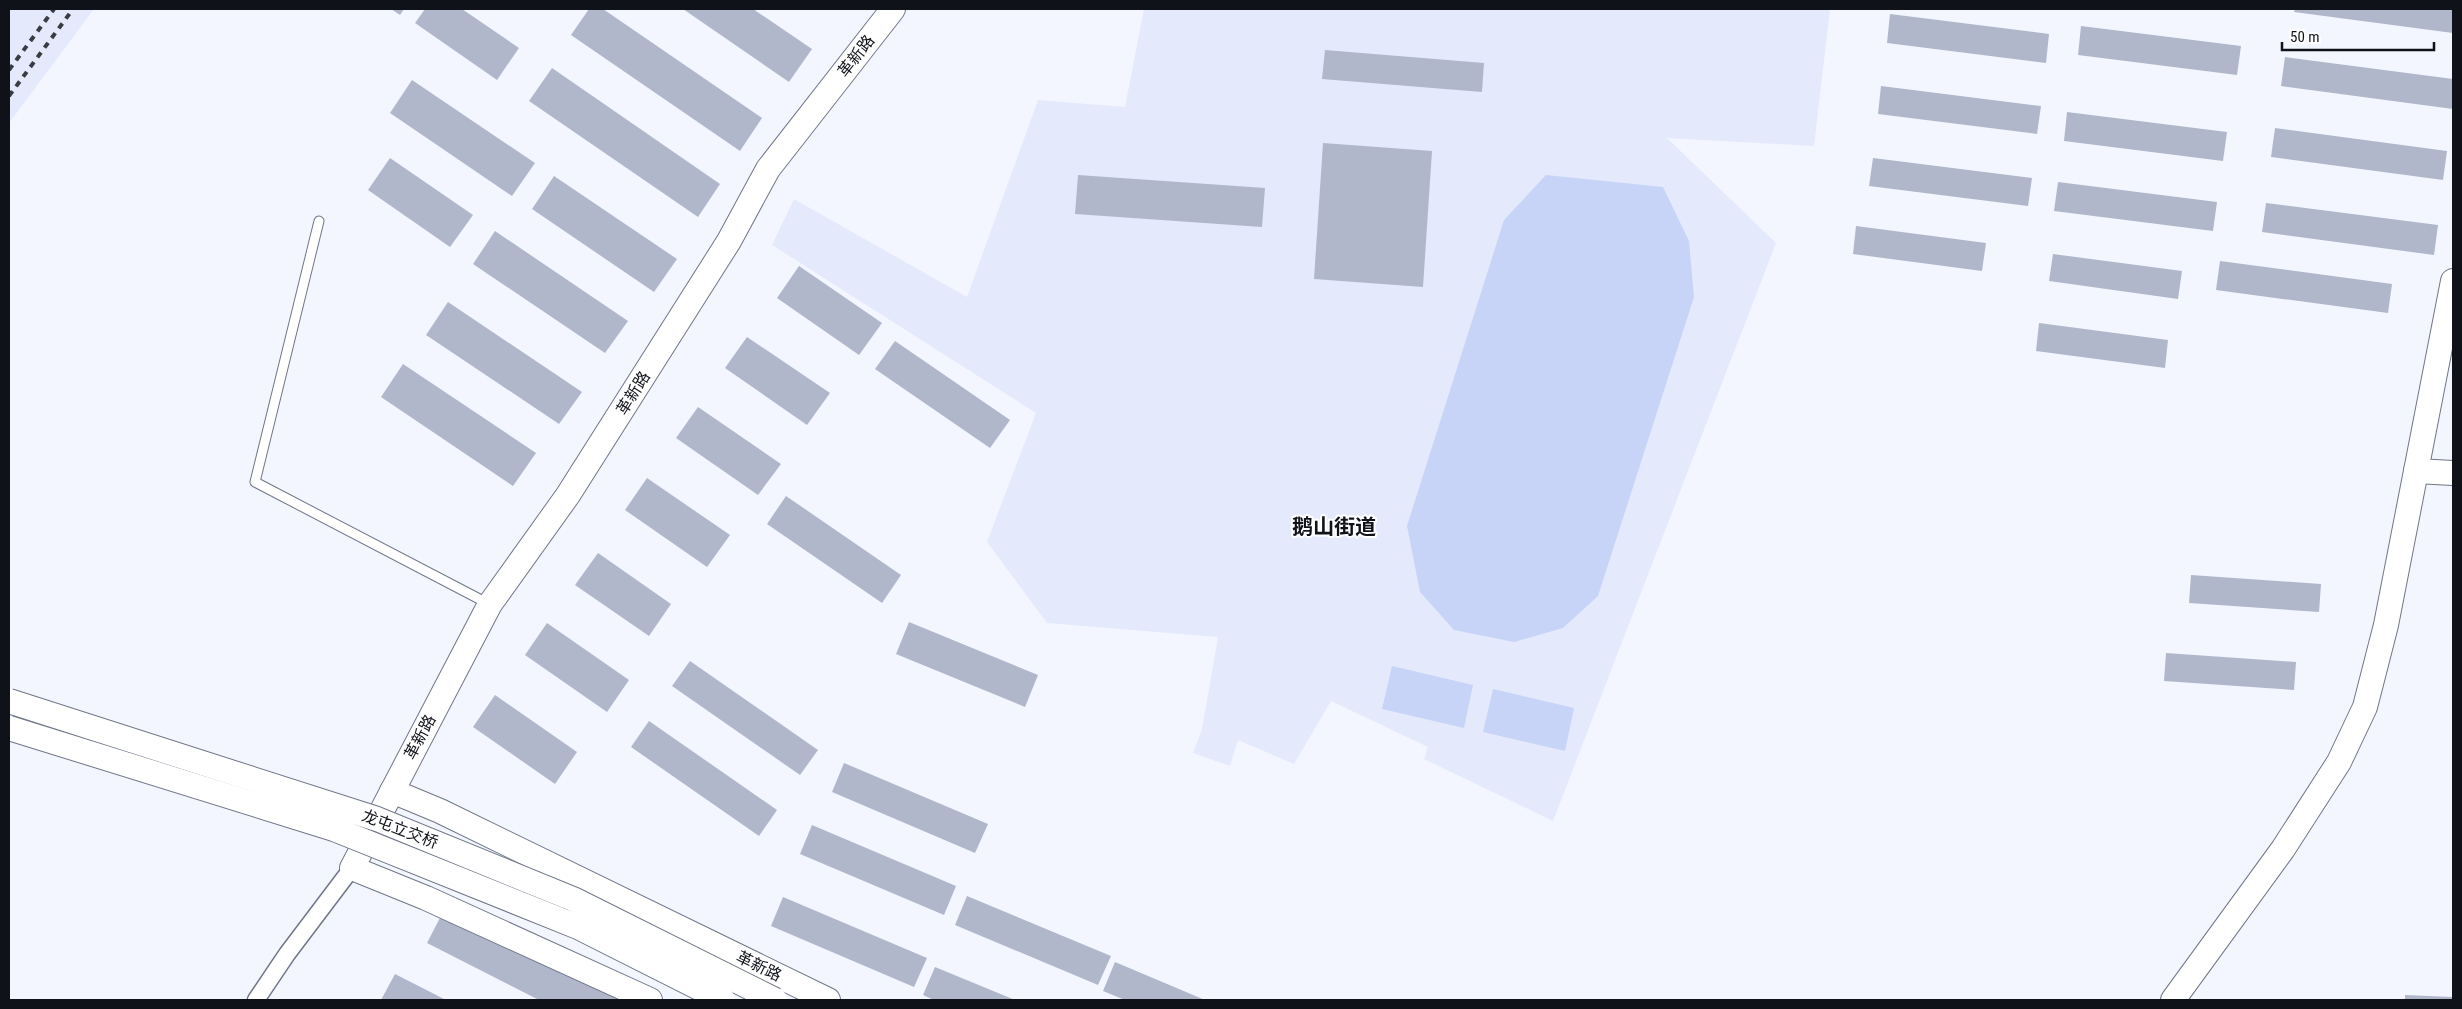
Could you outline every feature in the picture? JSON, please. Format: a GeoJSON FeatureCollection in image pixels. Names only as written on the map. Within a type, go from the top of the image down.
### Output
{"type":"FeatureCollection","features":[{"type":"Feature","properties":{"kind":"street","name":"革新路"},"geometry":{"type":"LineString","coordinates":[[352,868],[490,604],[568,495],[729,241],[768,169],[892,9]]}},
{"type":"Feature","properties":{"kind":"street"},"geometry":{"type":"LineString","coordinates":[[2173,1000],[2284,849],[2339,762],[2365,707],[2386,625],[2453,281]]}},
{"type":"Feature","properties":{"kind":"street"},"geometry":{"type":"LineString","coordinates":[[2416,471],[2453,474]]}},
{"type":"Feature","properties":{"kind":"street","name":"龙屯立交桥"},"geometry":{"type":"LineString","coordinates":[[9,701],[377,819],[573,899],[775,1000]]}},
{"type":"Feature","properties":{"kind":"street","name":"龙屯立交桥"},"geometry":{"type":"LineString","coordinates":[[9,728],[334,828],[578,927],[722,1000]]}},
{"type":"Feature","properties":{"kind":"street","name":"革新路"},"geometry":{"type":"LineString","coordinates":[[392,790],[828,1000]]}},
{"type":"Feature","properties":{"kind":"street"},"geometry":{"type":"LineString","coordinates":[[256,1000],[287,954],[352,868],[426,898],[650,1000]]}},
{"type":"Feature","properties":{"kind":"lane"},"geometry":{"type":"LineString","coordinates":[[319,221],[255,482],[490,604]]}},
{"type":"Feature","properties":{"kind":"shaded area"},"geometry":{"type":"Polygon","coordinates":[[[9,9],[94,9],[9,123],[9,9]]]}},
{"type":"Feature","properties":{"kind":"shaded area"},"geometry":{"type":"Polygon","coordinates":[[[1144,9],[1830,9],[1814,146],[1667,138],[1776,243],[1553,821],[1424,759],[1428,747],[1331,701],[1294,764],[1238,740],[1230,766],[1193,753],[1202,729],[1218,637],[1047,623],[987,542],[1036,413],[772,245],[794,199],[967,297],[1038,100],[1125,107],[1144,9]]]}},
{"type":"Feature","properties":{"kind":"shaded area"},"geometry":{"type":"Polygon","coordinates":[[[1546,175],[1663,187],[1689,241],[1694,297],[1598,596],[1563,628],[1514,642],[1454,630],[1420,592],[1407,526],[1504,220],[1546,175]]]}},
{"type":"Feature","properties":{"kind":"shaded area"},"geometry":{"type":"Polygon","coordinates":[[[1392,666],[1473,685],[1464,728],[1382,709],[1392,666]]]}},
{"type":"Feature","properties":{"kind":"shaded area"},"geometry":{"type":"Polygon","coordinates":[[[1493,689],[1574,708],[1565,751],[1483,732],[1493,689]]]}},
{"type":"Feature","properties":{"kind":"building"},"geometry":{"type":"Polygon","coordinates":[[[391,9],[404,9],[400,15],[391,9]]]}},
{"type":"Feature","properties":{"kind":"building"},"geometry":{"type":"Polygon","coordinates":[[[425,9],[462,9],[519,48],[497,80],[415,23],[425,9]]]}},
{"type":"Feature","properties":{"kind":"building"},"geometry":{"type":"Polygon","coordinates":[[[589,9],[603,9],[762,118],[740,151],[571,35],[589,9]]]}},
{"type":"Feature","properties":{"kind":"building"},"geometry":{"type":"Polygon","coordinates":[[[683,9],[753,9],[812,49],[789,82],[683,9]]]}},
{"type":"Feature","properties":{"kind":"building"},"geometry":{"type":"Polygon","coordinates":[[[2295,9],[2453,9],[2453,33],[2294,12],[2295,9]]]}},
{"type":"Feature","properties":{"kind":"building"},"geometry":{"type":"Polygon","coordinates":[[[1890,14],[2049,34],[2046,63],[1887,43],[1890,14]]]}},
{"type":"Feature","properties":{"kind":"building"},"geometry":{"type":"Polygon","coordinates":[[[2081,26],[2241,46],[2237,75],[2078,55],[2081,26]]]}},
{"type":"Feature","properties":{"kind":"building"},"geometry":{"type":"Polygon","coordinates":[[[1325,50],[1484,63],[1482,92],[1322,79],[1325,50]]]}},
{"type":"Feature","properties":{"kind":"building"},"geometry":{"type":"Polygon","coordinates":[[[2285,57],[2453,79],[2453,109],[2281,86],[2285,57]]]}},
{"type":"Feature","properties":{"kind":"building"},"geometry":{"type":"Polygon","coordinates":[[[552,68],[720,184],[698,217],[529,101],[552,68]]]}},
{"type":"Feature","properties":{"kind":"building"},"geometry":{"type":"Polygon","coordinates":[[[412,80],[535,163],[512,196],[390,113],[412,80]]]}},
{"type":"Feature","properties":{"kind":"building"},"geometry":{"type":"Polygon","coordinates":[[[1881,86],[2041,106],[2037,134],[1878,114],[1881,86]]]}},
{"type":"Feature","properties":{"kind":"building"},"geometry":{"type":"Polygon","coordinates":[[[2067,112],[2227,132],[2223,161],[2064,141],[2067,112]]]}},
{"type":"Feature","properties":{"kind":"building"},"geometry":{"type":"Polygon","coordinates":[[[2275,128],[2447,151],[2443,180],[2271,157],[2275,128]]]}},
{"type":"Feature","properties":{"kind":"building"},"geometry":{"type":"Polygon","coordinates":[[[1323,143],[1432,151],[1423,287],[1314,279],[1323,143]]]}},
{"type":"Feature","properties":{"kind":"building"},"geometry":{"type":"Polygon","coordinates":[[[390,158],[473,215],[450,247],[368,190],[390,158]]]}},
{"type":"Feature","properties":{"kind":"building"},"geometry":{"type":"Polygon","coordinates":[[[1873,158],[2032,178],[2028,206],[1869,186],[1873,158]]]}},
{"type":"Feature","properties":{"kind":"building"},"geometry":{"type":"Polygon","coordinates":[[[1078,175],[1265,188],[1262,227],[1075,214],[1078,175]]]}},
{"type":"Feature","properties":{"kind":"building"},"geometry":{"type":"Polygon","coordinates":[[[554,176],[677,259],[654,292],[532,209],[554,176]]]}},
{"type":"Feature","properties":{"kind":"building"},"geometry":{"type":"Polygon","coordinates":[[[2058,182],[2217,202],[2213,231],[2054,211],[2058,182]]]}},
{"type":"Feature","properties":{"kind":"building"},"geometry":{"type":"Polygon","coordinates":[[[2266,203],[2438,225],[2434,255],[2262,232],[2266,203]]]}},
{"type":"Feature","properties":{"kind":"building"},"geometry":{"type":"Polygon","coordinates":[[[1856,226],[1986,243],[1982,271],[1853,254],[1856,226]]]}},
{"type":"Feature","properties":{"kind":"building"},"geometry":{"type":"Polygon","coordinates":[[[495,231],[628,321],[605,353],[473,264],[495,231]]]}},
{"type":"Feature","properties":{"kind":"building"},"geometry":{"type":"Polygon","coordinates":[[[2053,254],[2182,271],[2178,299],[2049,281],[2053,254]]]}},
{"type":"Feature","properties":{"kind":"building"},"geometry":{"type":"Polygon","coordinates":[[[2220,261],[2392,284],[2388,313],[2216,290],[2220,261]]]}},
{"type":"Feature","properties":{"kind":"building"},"geometry":{"type":"Polygon","coordinates":[[[799,266],[882,323],[859,355],[777,298],[799,266]]]}},
{"type":"Feature","properties":{"kind":"building"},"geometry":{"type":"Polygon","coordinates":[[[448,302],[582,392],[559,424],[426,335],[448,302]]]}},
{"type":"Feature","properties":{"kind":"building"},"geometry":{"type":"Polygon","coordinates":[[[2039,323],[2168,340],[2165,368],[2036,351],[2039,323]]]}},
{"type":"Feature","properties":{"kind":"building"},"geometry":{"type":"Polygon","coordinates":[[[747,337],[830,393],[807,425],[725,368],[747,337]]]}},
{"type":"Feature","properties":{"kind":"building"},"geometry":{"type":"Polygon","coordinates":[[[895,341],[1010,420],[990,448],[875,369],[895,341]]]}},
{"type":"Feature","properties":{"kind":"building"},"geometry":{"type":"Polygon","coordinates":[[[403,364],[536,453],[513,486],[381,397],[403,364]]]}},
{"type":"Feature","properties":{"kind":"building"},"geometry":{"type":"Polygon","coordinates":[[[698,407],[781,464],[758,495],[676,438],[698,407]]]}},
{"type":"Feature","properties":{"kind":"building"},"geometry":{"type":"Polygon","coordinates":[[[647,478],[730,535],[707,567],[625,510],[647,478]]]}},
{"type":"Feature","properties":{"kind":"building"},"geometry":{"type":"Polygon","coordinates":[[[786,496],[901,575],[882,603],[767,524],[786,496]]]}},
{"type":"Feature","properties":{"kind":"building"},"geometry":{"type":"Polygon","coordinates":[[[598,553],[671,604],[649,636],[575,585],[598,553]]]}},
{"type":"Feature","properties":{"kind":"building"},"geometry":{"type":"Polygon","coordinates":[[[2191,575],[2321,584],[2319,612],[2189,603],[2191,575]]]}},
{"type":"Feature","properties":{"kind":"building"},"geometry":{"type":"Polygon","coordinates":[[[909,622],[1038,675],[1025,707],[896,654],[909,622]]]}},
{"type":"Feature","properties":{"kind":"building"},"geometry":{"type":"Polygon","coordinates":[[[547,623],[629,680],[607,712],[525,655],[547,623]]]}},
{"type":"Feature","properties":{"kind":"building"},"geometry":{"type":"Polygon","coordinates":[[[2166,653],[2296,662],[2294,690],[2164,681],[2166,653]]]}},
{"type":"Feature","properties":{"kind":"building"},"geometry":{"type":"Polygon","coordinates":[[[690,661],[818,750],[800,775],[672,686],[690,661]]]}},
{"type":"Feature","properties":{"kind":"building"},"geometry":{"type":"Polygon","coordinates":[[[495,695],[577,752],[555,784],[473,727],[495,695]]]}},
{"type":"Feature","properties":{"kind":"building"},"geometry":{"type":"Polygon","coordinates":[[[649,721],[777,810],[759,836],[631,747],[649,721]]]}},
{"type":"Feature","properties":{"kind":"building"},"geometry":{"type":"Polygon","coordinates":[[[844,763],[988,824],[975,853],[832,792],[844,763]]]}},
{"type":"Feature","properties":{"kind":"building"},"geometry":{"type":"Polygon","coordinates":[[[812,825],[956,886],[944,915],[800,854],[812,825]]]}},
{"type":"Feature","properties":{"kind":"building"},"geometry":{"type":"Polygon","coordinates":[[[967,896],[1111,956],[1098,985],[955,925],[967,896]]]}},
{"type":"Feature","properties":{"kind":"building"},"geometry":{"type":"Polygon","coordinates":[[[783,897],[927,958],[914,987],[771,926],[783,897]]]}},
{"type":"Feature","properties":{"kind":"building"},"geometry":{"type":"Polygon","coordinates":[[[444,910],[620,1000],[539,1000],[427,943],[444,910]]]}},
{"type":"Feature","properties":{"kind":"building"},"geometry":{"type":"Polygon","coordinates":[[[1115,962],[1205,1000],[1125,1000],[1103,991],[1115,962]]]}},
{"type":"Feature","properties":{"kind":"building"},"geometry":{"type":"Polygon","coordinates":[[[935,967],[1015,1000],[934,1000],[923,995],[935,967]]]}},
{"type":"Feature","properties":{"kind":"building"},"geometry":{"type":"Polygon","coordinates":[[[395,974],[446,1000],[381,1000],[395,974]]]}},
{"type":"Feature","properties":{"kind":"building"},"geometry":{"type":"Polygon","coordinates":[[[2405,995],[2453,997],[2453,1000],[2405,1000],[2405,995]]]}},
{"type":"Feature","properties":{"kind":"railway"},"geometry":{"type":"LineString","coordinates":[[9,70],[54,9]]}},
{"type":"Feature","properties":{"kind":"railway"},"geometry":{"type":"LineString","coordinates":[[9,96],[73,9]]}},
{"type":"Feature","properties":{"kind":"district","name":"鹅山街道"},"geometry":{"type":"Point","coordinates":[1334,527]}}]}
